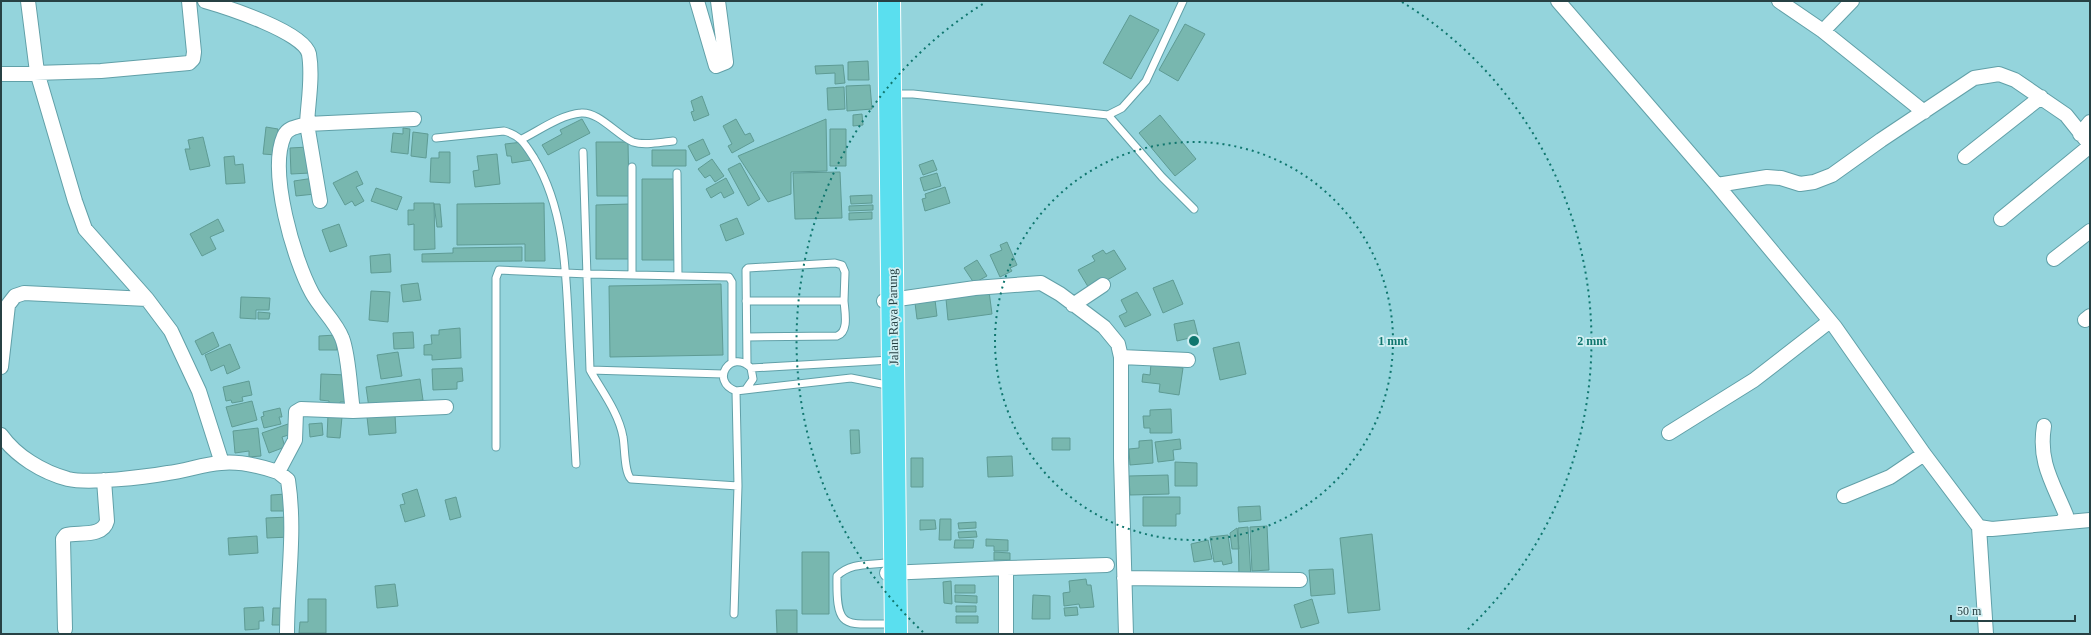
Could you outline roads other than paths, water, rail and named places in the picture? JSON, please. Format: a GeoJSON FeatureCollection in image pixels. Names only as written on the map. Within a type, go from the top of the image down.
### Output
{"type":"FeatureCollection","features":[{"type":"Feature","properties":{"kind":"highway","name":"Jalan Raya Parung"},"geometry":{"type":"LineString","coordinates":[[878,1],[889,301]]}},
{"type":"Feature","properties":{"kind":"highway","name":"Jalan Raya Parung"},"geometry":{"type":"LineString","coordinates":[[889,1],[889,570],[891,629]]}},
{"type":"Feature","properties":{"kind":"street"},"geometry":{"type":"LineString","coordinates":[[28,1],[37,72],[74,201],[85,229],[147,299],[171,331],[200,391],[222,463]]}},
{"type":"Feature","properties":{"kind":"street"},"geometry":{"type":"LineString","coordinates":[[1,74],[101,70],[189,63],[193,59],[194,52],[190,1]]}},
{"type":"Feature","properties":{"kind":"street"},"geometry":{"type":"LineString","coordinates":[[205,1],[263,21],[283,31],[306,48],[308,53],[310,78],[307,124],[320,201]]}},
{"type":"Feature","properties":{"kind":"street"},"geometry":{"type":"LineString","coordinates":[[697,1],[716,66],[726,62],[718,1]]}},
{"type":"Feature","properties":{"kind":"street"},"geometry":{"type":"LineString","coordinates":[[1558,1],[1717,185],[1830,321],[1924,454],[1978,527],[1986,634]]}},
{"type":"Feature","properties":{"kind":"street"},"geometry":{"type":"LineString","coordinates":[[1779,1],[1823,31],[1924,112]]}},
{"type":"Feature","properties":{"kind":"street"},"geometry":{"type":"LineString","coordinates":[[1823,31],[1852,1]]}},
{"type":"Feature","properties":{"kind":"street"},"geometry":{"type":"LineString","coordinates":[[1717,185],[1767,177],[1781,178],[1800,184],[1814,182],[1832,175],[1881,140],[1974,78],[1999,74],[2015,80],[2066,116],[2090,146],[2001,219]]}},
{"type":"Feature","properties":{"kind":"street"},"geometry":{"type":"LineString","coordinates":[[1965,157],[2041,97]]}},
{"type":"Feature","properties":{"kind":"street"},"geometry":{"type":"LineString","coordinates":[[353,411],[343,342],[312,292],[299,260],[287,223],[280,188],[279,157],[284,136],[291,128],[307,124],[414,119]]}},
{"type":"Feature","properties":{"kind":"street"},"geometry":{"type":"LineString","coordinates":[[2080,134],[2090,122]]}},
{"type":"Feature","properties":{"kind":"street"},"geometry":{"type":"LineString","coordinates":[[2054,259],[2090,231]]}},
{"type":"Feature","properties":{"kind":"street"},"geometry":{"type":"LineString","coordinates":[[889,301],[975,288],[1041,283],[1060,294],[1104,328],[1118,344],[1121,357],[1121,458],[1126,634]]}},
{"type":"Feature","properties":{"kind":"street"},"geometry":{"type":"LineString","coordinates":[[1073,305],[1103,285]]}},
{"type":"Feature","properties":{"kind":"street"},"geometry":{"type":"LineString","coordinates":[[1,367],[5,304],[15,296],[24,293],[147,299]]}},
{"type":"Feature","properties":{"kind":"street"},"geometry":{"type":"LineString","coordinates":[[1669,433],[1754,380],[1830,321]]}},
{"type":"Feature","properties":{"kind":"street"},"geometry":{"type":"LineString","coordinates":[[1121,357],[1188,360]]}},
{"type":"Feature","properties":{"kind":"street"},"geometry":{"type":"LineString","coordinates":[[278,472],[295,440],[296,412],[301,409],[353,411],[446,407]]}},
{"type":"Feature","properties":{"kind":"street"},"geometry":{"type":"LineString","coordinates":[[2044,426],[2043,456],[2048,476],[2066,515],[2062,522]]}},
{"type":"Feature","properties":{"kind":"street"},"geometry":{"type":"LineString","coordinates":[[1,434],[9,447],[39,468],[69,479],[104,480],[167,474],[222,463],[259,466],[278,472],[288,480],[292,506],[292,555],[287,634]]}},
{"type":"Feature","properties":{"kind":"street"},"geometry":{"type":"LineString","coordinates":[[1844,496],[1890,477],[1924,454]]}},
{"type":"Feature","properties":{"kind":"street"},"geometry":{"type":"LineString","coordinates":[[65,629],[63,539],[66,535],[101,531],[105,527],[107,521],[104,480]]}},
{"type":"Feature","properties":{"kind":"street"},"geometry":{"type":"LineString","coordinates":[[1978,527],[1992,529],[2090,520]]}},
{"type":"Feature","properties":{"kind":"street"},"geometry":{"type":"LineString","coordinates":[[889,570],[1106,565]]}},
{"type":"Feature","properties":{"kind":"street"},"geometry":{"type":"LineString","coordinates":[[1006,568],[1006,634]]}},
{"type":"Feature","properties":{"kind":"street"},"geometry":{"type":"LineString","coordinates":[[1124,578],[1300,580]]}},
{"type":"Feature","properties":{"kind":"lane"},"geometry":{"type":"LineString","coordinates":[[890,94],[913,94],[1108,115],[1122,108],[1146,81],[1184,1]]}},
{"type":"Feature","properties":{"kind":"lane"},"geometry":{"type":"LineString","coordinates":[[522,139],[568,116],[582,113],[596,116],[610,128],[634,142],[649,144],[673,141]]}},
{"type":"Feature","properties":{"kind":"lane"},"geometry":{"type":"LineString","coordinates":[[1108,115],[1162,177],[1194,209]]}},
{"type":"Feature","properties":{"kind":"lane"},"geometry":{"type":"LineString","coordinates":[[436,138],[504,131],[522,139],[544,176],[552,196],[558,221],[565,273],[576,464]]}},
{"type":"Feature","properties":{"kind":"lane"},"geometry":{"type":"LineString","coordinates":[[583,152],[590,370],[620,428],[627,473],[631,479],[738,486]]}},
{"type":"Feature","properties":{"kind":"lane"},"geometry":{"type":"LineString","coordinates":[[632,167],[632,275]]}},
{"type":"Feature","properties":{"kind":"lane"},"geometry":{"type":"LineString","coordinates":[[676,173],[678,276]]}},
{"type":"Feature","properties":{"kind":"lane"},"geometry":{"type":"LineString","coordinates":[[746,389],[753,379],[749,366],[747,337],[746,270],[748,268],[835,263],[842,266],[845,272],[844,330],[842,334],[836,336],[747,337]]}},
{"type":"Feature","properties":{"kind":"lane"},"geometry":{"type":"LineString","coordinates":[[496,447],[497,273],[500,270],[588,274],[726,276],[731,279],[732,362]]}},
{"type":"Feature","properties":{"kind":"lane"},"geometry":{"type":"LineString","coordinates":[[746,301],[844,302]]}},
{"type":"Feature","properties":{"kind":"lane"},"geometry":{"type":"LineString","coordinates":[[889,360],[749,366],[743,362],[732,362],[728,365],[723,374],[726,385],[736,391],[851,378],[889,386]]}},
{"type":"Feature","properties":{"kind":"lane"},"geometry":{"type":"LineString","coordinates":[[590,370],[723,374]]}},
{"type":"Feature","properties":{"kind":"lane"},"geometry":{"type":"LineString","coordinates":[[734,614],[738,486],[736,391]]}},
{"type":"Feature","properties":{"kind":"lane"},"geometry":{"type":"LineString","coordinates":[[889,570],[856,565],[844,569],[837,576],[836,600],[839,615],[848,623],[891,629]]}}]}
